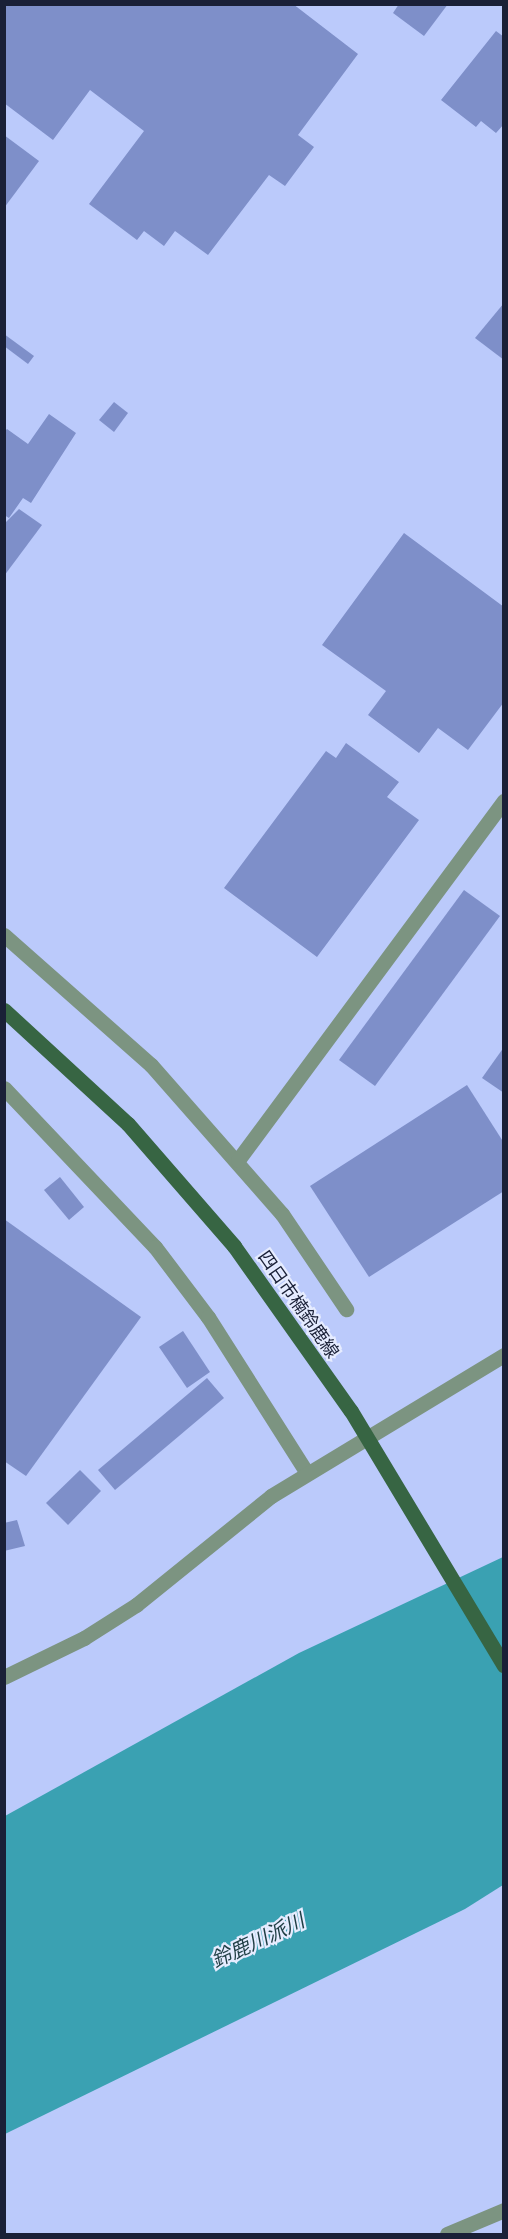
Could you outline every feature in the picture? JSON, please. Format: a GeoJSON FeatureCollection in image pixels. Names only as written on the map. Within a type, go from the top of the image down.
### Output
{"type":"FeatureCollection","features":[{"type":"Feature","properties":{"kind":"main road","name":"四日市楠鈴鹿線"},"geometry":{"type":"LineString","coordinates":[[4,1010],[128,1124],[234,1246],[351,1412],[504,1666]]}},
{"type":"Feature","properties":{"kind":"street"},"geometry":{"type":"LineString","coordinates":[[238,1160],[504,801]]}},
{"type":"Feature","properties":{"kind":"street"},"geometry":{"type":"LineString","coordinates":[[4,935],[151,1065],[238,1160],[282,1214],[346,1309]]}},
{"type":"Feature","properties":{"kind":"street"},"geometry":{"type":"LineString","coordinates":[[4,1088],[155,1247],[208,1317],[307,1473]]}},
{"type":"Feature","properties":{"kind":"street"},"geometry":{"type":"LineString","coordinates":[[4,1677],[84,1638],[136,1605],[271,1496],[504,1355]]}},
{"type":"Feature","properties":{"kind":"street"},"geometry":{"type":"LineString","coordinates":[[447,2235],[504,2210]]}},
{"type":"Feature","properties":{"kind":"water","name":"鈴鹿川派川"},"geometry":{"type":"Polygon","coordinates":[[[503,1557],[503,1885],[465,1909],[5,2134],[5,1816],[299,1653],[503,1557]]]}},
{"type":"Feature","properties":{"kind":"building"},"geometry":{"type":"Polygon","coordinates":[[[4,4],[293,4],[358,54],[298,135],[314,147],[285,186],[269,175],[208,255],[175,231],[164,246],[144,231],[137,240],[89,204],[144,131],[90,90],[53,140],[4,103],[4,4]]]}},
{"type":"Feature","properties":{"kind":"building"},"geometry":{"type":"Polygon","coordinates":[[[399,4],[448,4],[424,36],[393,13],[399,4]]]}},
{"type":"Feature","properties":{"kind":"building"},"geometry":{"type":"Polygon","coordinates":[[[496,31],[504,37],[504,124],[496,133],[481,121],[476,127],[441,100],[496,31]]]}},
{"type":"Feature","properties":{"kind":"building"},"geometry":{"type":"Polygon","coordinates":[[[4,135],[39,161],[4,208],[4,135]]]}},
{"type":"Feature","properties":{"kind":"building"},"geometry":{"type":"Polygon","coordinates":[[[504,303],[504,360],[475,338],[504,303]]]}},
{"type":"Feature","properties":{"kind":"building"},"geometry":{"type":"Polygon","coordinates":[[[4,334],[34,356],[28,364],[4,346],[4,334]]]}},
{"type":"Feature","properties":{"kind":"building"},"geometry":{"type":"Polygon","coordinates":[[[114,402],[128,413],[114,432],[99,420],[114,402]]]}},
{"type":"Feature","properties":{"kind":"building"},"geometry":{"type":"Polygon","coordinates":[[[49,414],[76,433],[31,503],[23,498],[9,518],[4,515],[4,432],[7,429],[28,444],[49,414]]]}},
{"type":"Feature","properties":{"kind":"building"},"geometry":{"type":"Polygon","coordinates":[[[19,509],[42,525],[4,576],[4,524],[19,509]]]}},
{"type":"Feature","properties":{"kind":"building"},"geometry":{"type":"Polygon","coordinates":[[[404,533],[504,607],[504,702],[468,750],[438,728],[419,753],[368,715],[386,691],[322,645],[404,533]]]}},
{"type":"Feature","properties":{"kind":"building"},"geometry":{"type":"Polygon","coordinates":[[[346,743],[399,782],[387,797],[419,820],[317,957],[224,888],[326,751],[336,758],[346,743]]]}},
{"type":"Feature","properties":{"kind":"building"},"geometry":{"type":"Polygon","coordinates":[[[464,890],[500,916],[375,1086],[339,1060],[464,890]]]}},
{"type":"Feature","properties":{"kind":"building"},"geometry":{"type":"Polygon","coordinates":[[[504,1047],[504,1093],[482,1078],[504,1047]]]}},
{"type":"Feature","properties":{"kind":"building"},"geometry":{"type":"Polygon","coordinates":[[[467,1085],[504,1143],[504,1191],[369,1277],[310,1186],[467,1085]]]}},
{"type":"Feature","properties":{"kind":"building"},"geometry":{"type":"Polygon","coordinates":[[[60,1177],[84,1207],[69,1220],[44,1190],[60,1177]]]}},
{"type":"Feature","properties":{"kind":"building"},"geometry":{"type":"Polygon","coordinates":[[[4,1219],[141,1317],[26,1476],[4,1461],[4,1219]]]}},
{"type":"Feature","properties":{"kind":"building"},"geometry":{"type":"Polygon","coordinates":[[[183,1331],[210,1372],[187,1388],[159,1347],[183,1331]]]}},
{"type":"Feature","properties":{"kind":"building"},"geometry":{"type":"Polygon","coordinates":[[[207,1378],[224,1398],[115,1490],[98,1470],[207,1378]]]}},
{"type":"Feature","properties":{"kind":"building"},"geometry":{"type":"Polygon","coordinates":[[[80,1470],[101,1491],[68,1525],[46,1503],[80,1470]]]}},
{"type":"Feature","properties":{"kind":"building"},"geometry":{"type":"Polygon","coordinates":[[[17,1520],[25,1546],[4,1551],[4,1523],[17,1520]]]}}]}
